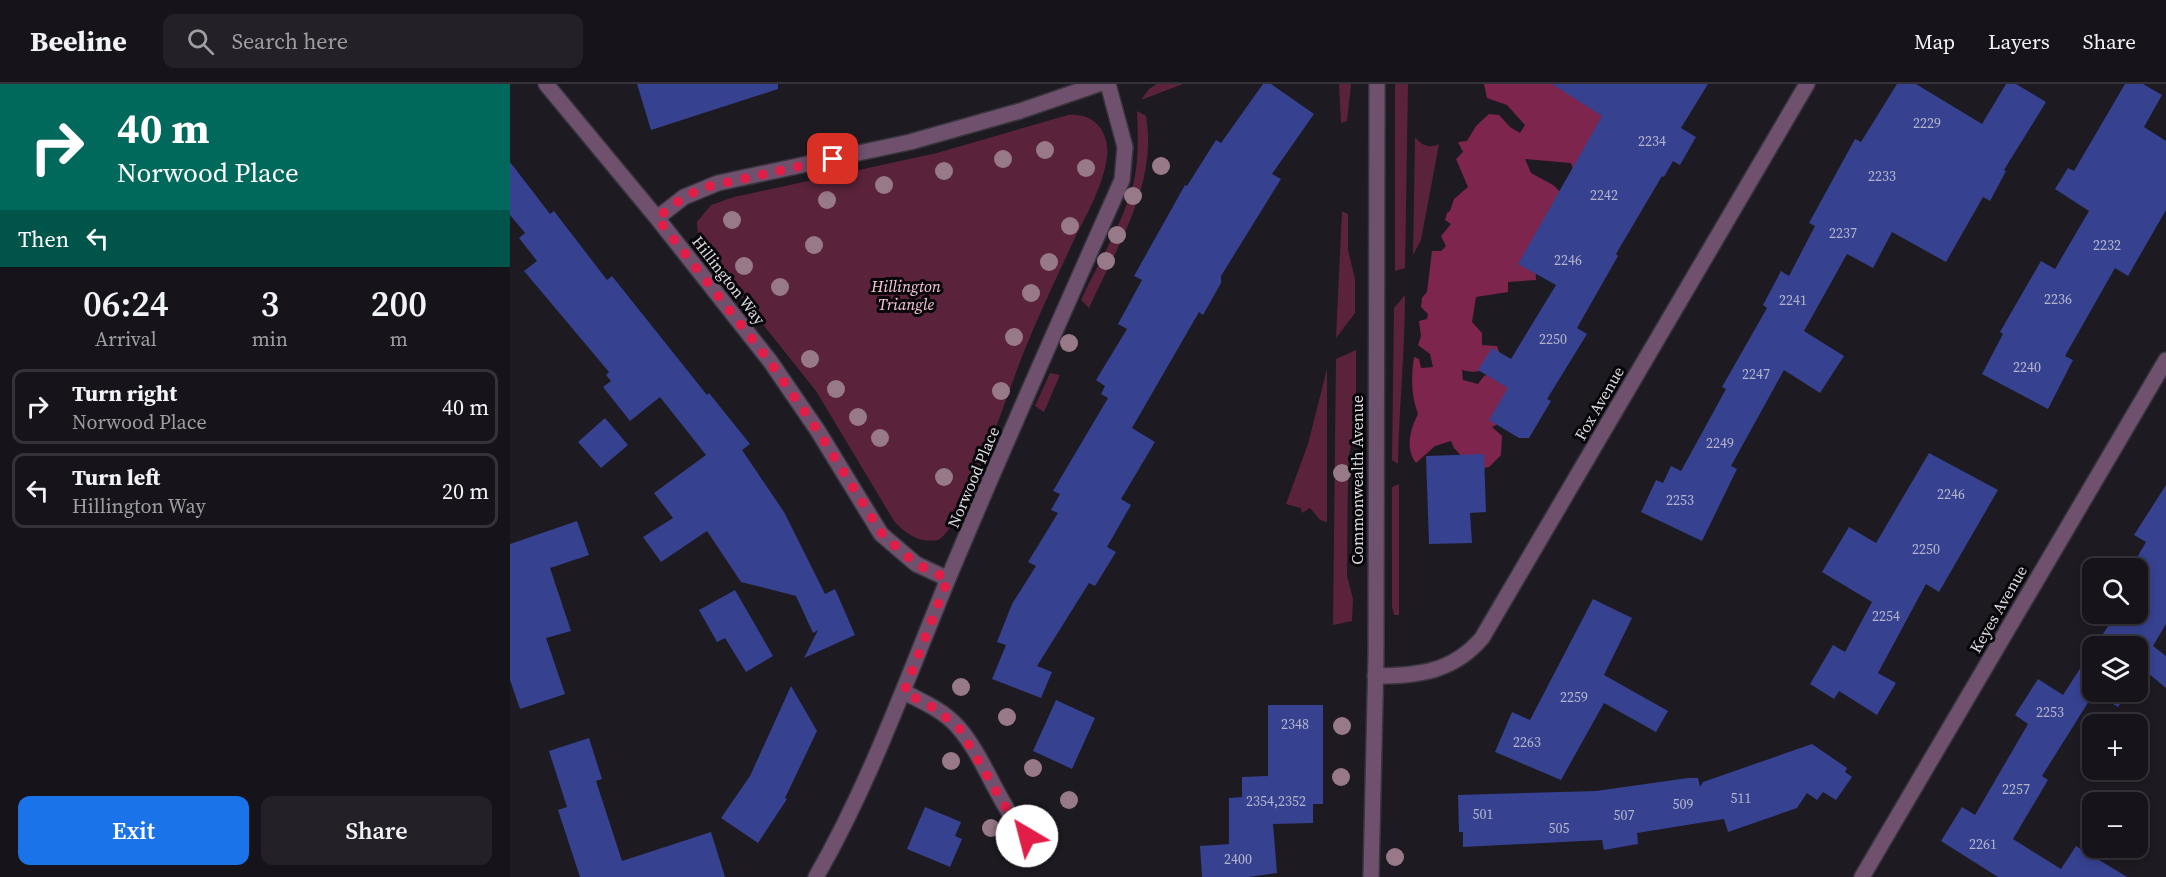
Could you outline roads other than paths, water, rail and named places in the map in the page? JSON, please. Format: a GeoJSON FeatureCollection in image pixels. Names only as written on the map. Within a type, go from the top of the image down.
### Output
{"type":"FeatureCollection","features":[{"type":"Feature","properties":{"kind":"street","name":"Hillington Way"},"geometry":{"type":"LineString","coordinates":[[546,84],[657,218],[770,362],[818,431],[882,534],[916,564],[948,579]]}},
{"type":"Feature","properties":{"kind":"street"},"geometry":{"type":"LineString","coordinates":[[657,218],[684,197],[718,183],[910,142],[1020,111],[1099,84]]}},
{"type":"Feature","properties":{"kind":"street","name":"Norwood Place"},"geometry":{"type":"LineString","coordinates":[[816,877],[834,845],[904,692],[948,579],[1124,172],[1123,132],[1108,84]]}},
{"type":"Feature","properties":{"kind":"street","name":"Commonwealth Avenue"},"geometry":{"type":"LineString","coordinates":[[1371,877],[1375,676],[1377,84]]}},
{"type":"Feature","properties":{"kind":"street","name":"Fox Avenue"},"geometry":{"type":"LineString","coordinates":[[1375,676],[1416,675],[1435,671],[1460,659],[1482,638],[1807,84]]}},
{"type":"Feature","properties":{"kind":"street","name":"Keyes Avenue"},"geometry":{"type":"LineString","coordinates":[[1862,877],[2166,360]]}},
{"type":"Feature","properties":{"kind":"street"},"geometry":{"type":"LineString","coordinates":[[904,692],[934,708],[959,728],[1008,812],[1040,849]]}},
{"type":"Feature","properties":{"kind":"park label","name":"Hillington Triangle"},"geometry":{"type":"Point","coordinates":[906,295]}}]}
